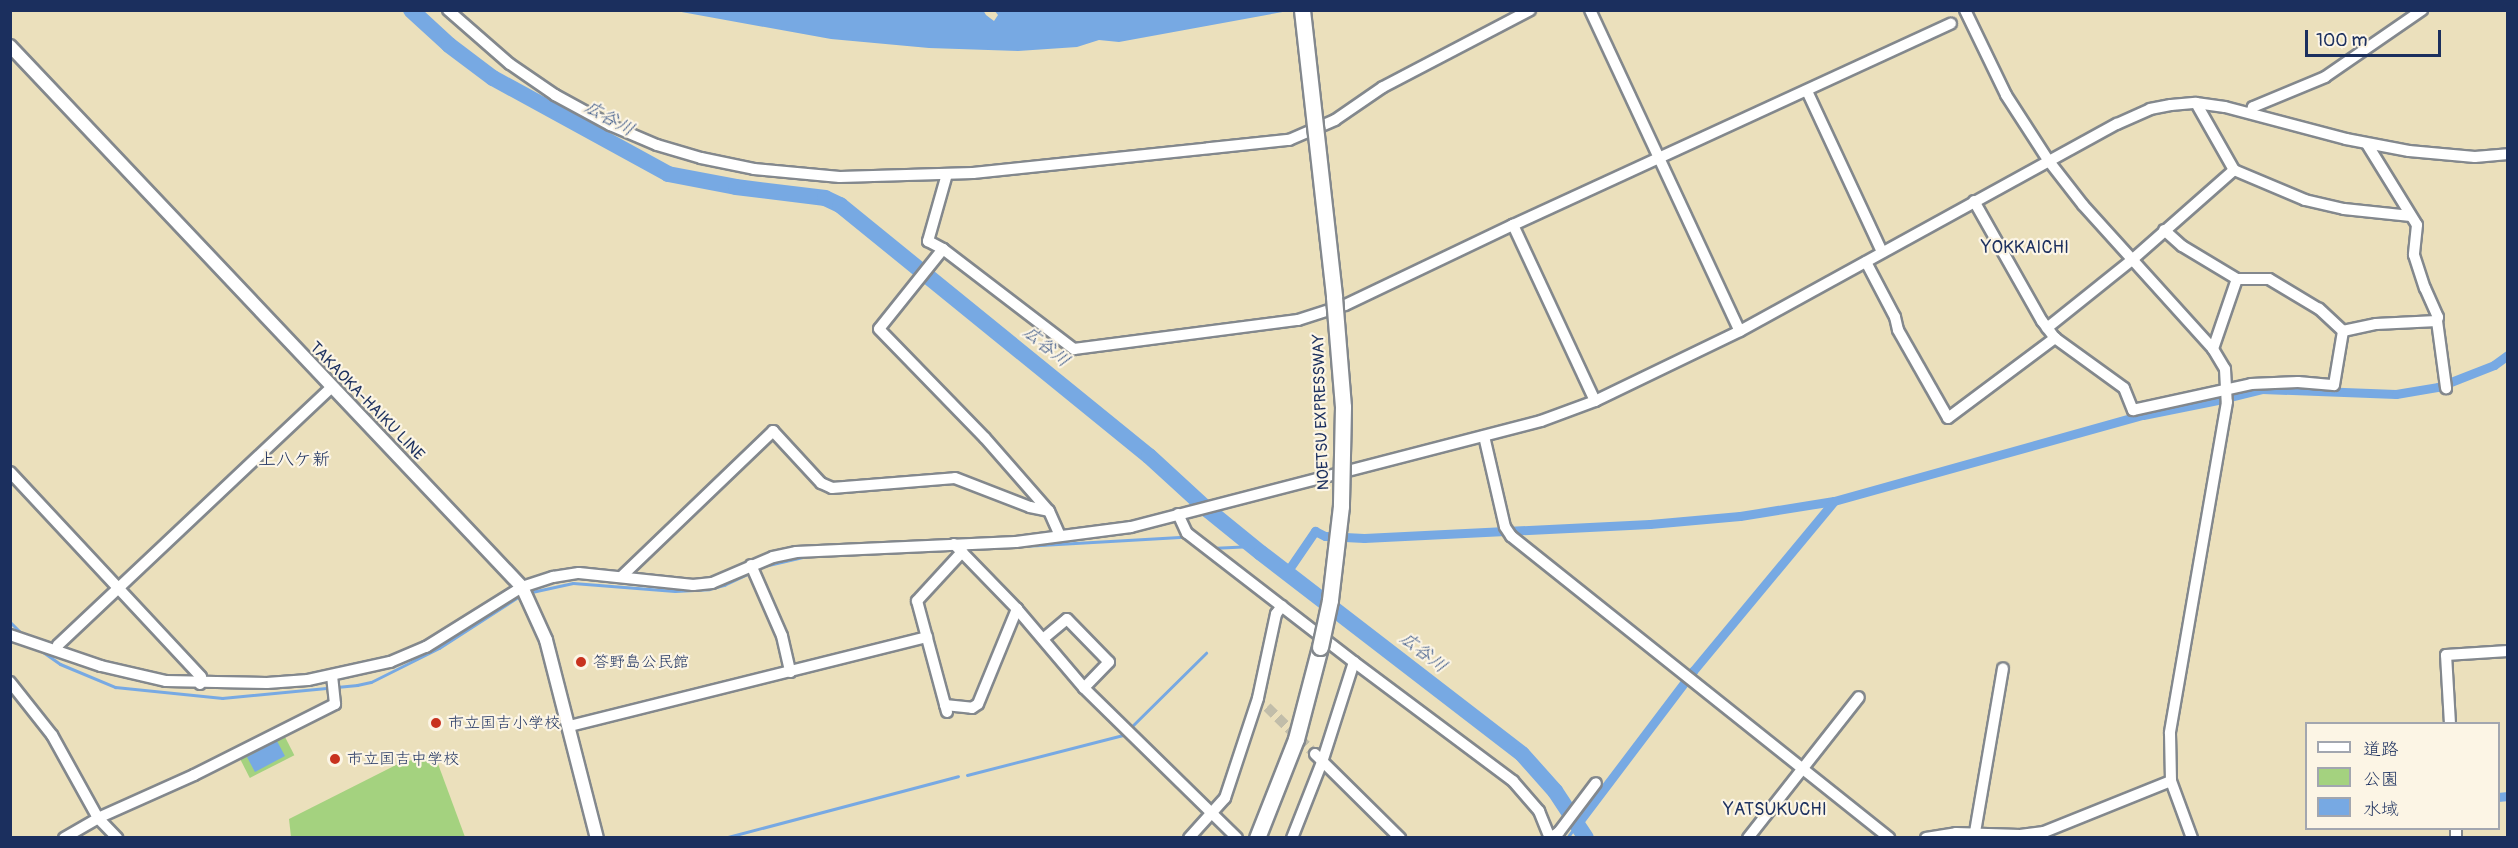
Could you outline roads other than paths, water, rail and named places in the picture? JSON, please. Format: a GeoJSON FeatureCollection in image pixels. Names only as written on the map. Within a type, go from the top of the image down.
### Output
{"type":"FeatureCollection","features":[{"type":"Feature","properties":{"kind":"highway","name":"NOETSU EXPRESSWAY"},"geometry":{"type":"LineString","coordinates":[[1257,836],[1296,739],[1330,600],[1341,516],[1343,407],[1336,308],[1302,10]]}},
{"type":"Feature","properties":{"kind":"main road","name":"TAKAOKA-HAIKU LINE"},"geometry":{"type":"LineString","coordinates":[[10,46],[331,388],[522,587],[546,640],[597,837]]}},
{"type":"Feature","properties":{"kind":"street"},"geometry":{"type":"LineString","coordinates":[[448,10],[510,64],[555,95],[610,124],[657,145],[701,158],[754,169],[840,177],[947,174],[1289,141],[1335,120],[1383,87],[1530,10]]}},
{"type":"Feature","properties":{"kind":"street"},"geometry":{"type":"LineString","coordinates":[[1590,10],[1740,331]]}},
{"type":"Feature","properties":{"kind":"street"},"geometry":{"type":"LineString","coordinates":[[1965,10],[2006,95],[2048,160],[2083,205],[2213,349],[2225,369],[2227,394],[2170,733],[2171,781],[2192,837]]}},
{"type":"Feature","properties":{"kind":"street"},"geometry":{"type":"LineString","coordinates":[[2251,113],[2253,107],[2325,77],[2422,10]]}},
{"type":"Feature","properties":{"kind":"street"},"geometry":{"type":"LineString","coordinates":[[947,174],[928,241],[943,249],[1074,350],[1298,320],[1345,305],[1513,225],[1659,160],[1951,24]]}},
{"type":"Feature","properties":{"kind":"street"},"geometry":{"type":"LineString","coordinates":[[1807,91],[1882,252]]}},
{"type":"Feature","properties":{"kind":"street"},"geometry":{"type":"LineString","coordinates":[[2196,103],[2234,170],[2305,200],[2344,209],[2411,216]]}},
{"type":"Feature","properties":{"kind":"street"},"geometry":{"type":"LineString","coordinates":[[15,636],[142,677],[200,684],[267,683],[332,676],[390,662],[426,647],[522,587],[553,577],[579,573],[693,585],[711,583],[753,570],[796,552],[958,548],[1131,527],[1540,421],[1595,401],[1740,331],[2048,160],[2150,109],[2196,103],[2251,113],[2367,144],[2475,158],[2508,154]]}},
{"type":"Feature","properties":{"kind":"street"},"geometry":{"type":"LineString","coordinates":[[2367,144],[2417,225],[2414,255],[2438,317],[2446,388]]}},
{"type":"Feature","properties":{"kind":"street"},"geometry":{"type":"LineString","coordinates":[[2047,328],[2133,259],[2234,170]]}},
{"type":"Feature","properties":{"kind":"street"},"geometry":{"type":"LineString","coordinates":[[1974,201],[2047,328],[2055,338],[2124,388],[2133,410],[2298,382],[2334,385],[2343,331]]}},
{"type":"Feature","properties":{"kind":"street"},"geometry":{"type":"LineString","coordinates":[[1513,225],[1595,401]]}},
{"type":"Feature","properties":{"kind":"street"},"geometry":{"type":"LineString","coordinates":[[2164,230],[2182,246],[2237,279],[2270,279],[2319,309],[2343,331]]}},
{"type":"Feature","properties":{"kind":"street"},"geometry":{"type":"LineString","coordinates":[[943,249],[879,329],[985,438],[1049,511],[1060,537]]}},
{"type":"Feature","properties":{"kind":"street"},"geometry":{"type":"LineString","coordinates":[[1866,262],[1896,317],[1898,330],[1948,417],[2055,338]]}},
{"type":"Feature","properties":{"kind":"street"},"geometry":{"type":"LineString","coordinates":[[2213,349],[2237,279]]}},
{"type":"Feature","properties":{"kind":"street"},"geometry":{"type":"LineString","coordinates":[[2343,331],[2376,324],[2437,321]]}},
{"type":"Feature","properties":{"kind":"street"},"geometry":{"type":"LineString","coordinates":[[51,649],[120,589],[331,388]]}},
{"type":"Feature","properties":{"kind":"street"},"geometry":{"type":"LineString","coordinates":[[621,577],[773,431],[821,483],[832,488],[955,478],[1030,507],[1049,511]]}},
{"type":"Feature","properties":{"kind":"street"},"geometry":{"type":"LineString","coordinates":[[1484,436],[1505,526],[1511,536],[1889,837]]}},
{"type":"Feature","properties":{"kind":"street"},"geometry":{"type":"LineString","coordinates":[[10,472],[201,676],[200,684]]}},
{"type":"Feature","properties":{"kind":"street"},"geometry":{"type":"LineString","coordinates":[[1182,513],[1187,533],[1513,781],[1539,811],[1551,837],[1568,820],[1596,783]]}},
{"type":"Feature","properties":{"kind":"street"},"geometry":{"type":"LineString","coordinates":[[958,548],[1017,609],[1084,687],[1237,837]]}},
{"type":"Feature","properties":{"kind":"street"},"geometry":{"type":"LineString","coordinates":[[958,548],[917,601],[946,709],[972,708],[978,704],[1017,609]]}},
{"type":"Feature","properties":{"kind":"street"},"geometry":{"type":"LineString","coordinates":[[753,570],[782,636],[790,672]]}},
{"type":"Feature","properties":{"kind":"street"},"geometry":{"type":"LineString","coordinates":[[1189,837],[1225,798],[1258,698],[1276,614],[1282,606]]}},
{"type":"Feature","properties":{"kind":"street"},"geometry":{"type":"LineString","coordinates":[[1043,639],[1067,620],[1109,662],[1084,687]]}},
{"type":"Feature","properties":{"kind":"street"},"geometry":{"type":"LineString","coordinates":[[570,726],[927,637]]}},
{"type":"Feature","properties":{"kind":"street"},"geometry":{"type":"LineString","coordinates":[[2450,722],[2446,655],[2508,651]]}},
{"type":"Feature","properties":{"kind":"street"},"geometry":{"type":"LineString","coordinates":[[1292,837],[1318,758],[1354,662]]}},
{"type":"Feature","properties":{"kind":"street"},"geometry":{"type":"LineString","coordinates":[[1974,835],[2003,668]]}},
{"type":"Feature","properties":{"kind":"street"},"geometry":{"type":"LineString","coordinates":[[64,837],[98,818],[194,775],[335,704],[332,676]]}},
{"type":"Feature","properties":{"kind":"street"},"geometry":{"type":"LineString","coordinates":[[10,682],[52,735],[98,818],[117,837]]}},
{"type":"Feature","properties":{"kind":"street"},"geometry":{"type":"LineString","coordinates":[[1748,837],[1859,697]]}},
{"type":"Feature","properties":{"kind":"street"},"geometry":{"type":"LineString","coordinates":[[1258,698],[1267,707]]}},
{"type":"Feature","properties":{"kind":"street"},"geometry":{"type":"LineString","coordinates":[[1318,758],[1400,837]]}},
{"type":"Feature","properties":{"kind":"street"},"geometry":{"type":"LineString","coordinates":[[1926,837],[2045,835],[2171,781]]}},
{"type":"Feature","properties":{"kind":"water"},"geometry":{"type":"Polygon","coordinates":[[[983,10],[994,21],[998,15],[994,10],[1288,11],[1119,42],[1099,40],[1077,47],[1018,51],[929,48],[831,39],[676,11],[983,10]]]}},
{"type":"Feature","properties":{"kind":"water"},"geometry":{"type":"Polygon","coordinates":[[[277,741],[285,756],[255,772],[247,757],[277,741]]]}},
{"type":"Feature","properties":{"kind":"waterway","name":"広谷川"},"geometry":{"type":"LineString","coordinates":[[411,10],[449,45],[493,78],[668,174],[736,187],[825,198],[840,205],[1149,456],[1208,510],[1261,553],[1522,754],[1555,791],[1586,838]]}},
{"type":"Feature","properties":{"kind":"waterway"},"geometry":{"type":"LineString","coordinates":[[1287,572],[1315,531],[1325,536],[1364,538],[1650,524],[1740,516],[1834,501],[2143,415],[2262,389],[2396,394],[2438,387],[2494,365],[2508,355]]}},
{"type":"Feature","properties":{"kind":"waterway"},"geometry":{"type":"LineString","coordinates":[[1578,823],[1693,671],[1834,501]]}},
{"type":"Feature","properties":{"kind":"waterway"},"geometry":{"type":"LineString","coordinates":[[1023,546],[1180,537]]}},
{"type":"Feature","properties":{"kind":"waterway"},"geometry":{"type":"LineString","coordinates":[[1211,548],[1253,546]]}},
{"type":"Feature","properties":{"kind":"waterway"},"geometry":{"type":"LineString","coordinates":[[527,593],[573,583],[675,591],[709,589],[724,585],[764,566],[807,556]]}},
{"type":"Feature","properties":{"kind":"waterway"},"geometry":{"type":"LineString","coordinates":[[40,650],[60,664],[115,687],[222,698],[357,685],[371,682],[439,648],[521,595]]}},
{"type":"Feature","properties":{"kind":"waterway"},"geometry":{"type":"LineString","coordinates":[[10,622],[24,636]]}},
{"type":"Feature","properties":{"kind":"waterway"},"geometry":{"type":"LineString","coordinates":[[967,775],[1123,735],[1206,653]]}},
{"type":"Feature","properties":{"kind":"waterway"},"geometry":{"type":"LineString","coordinates":[[724,838],[958,776]]}},
{"type":"Feature","properties":{"kind":"waterway"},"geometry":{"type":"LineString","coordinates":[[2500,797],[2508,796]]}},
{"type":"Feature","properties":{"kind":"waterway"},"geometry":{"type":"LineString","coordinates":[[1567,838],[1578,823]]}},
{"type":"Feature","properties":{"kind":"tunnel"},"geometry":{"type":"LineString","coordinates":[[1267,707],[1315,754]]}},
{"type":"Feature","properties":{"kind":"place","name":"答野島公民館"},"geometry":{"type":"Point","coordinates":[581,662]}},
{"type":"Feature","properties":{"kind":"place","name":"市立国吉小学校"},"geometry":{"type":"Point","coordinates":[436,723]}},
{"type":"Feature","properties":{"kind":"place","name":"市立国吉中学校"},"geometry":{"type":"Point","coordinates":[335,759]}},
{"type":"Feature","properties":{"kind":"district","name":"YOKKAICHI"},"geometry":{"type":"Point","coordinates":[2025,248]}},
{"type":"Feature","properties":{"kind":"district","name":"上八ケ新"},"geometry":{"type":"Point","coordinates":[294,460]}},
{"type":"Feature","properties":{"kind":"district","name":"YATSUKUCHI"},"geometry":{"type":"Point","coordinates":[1775,810]}}]}
